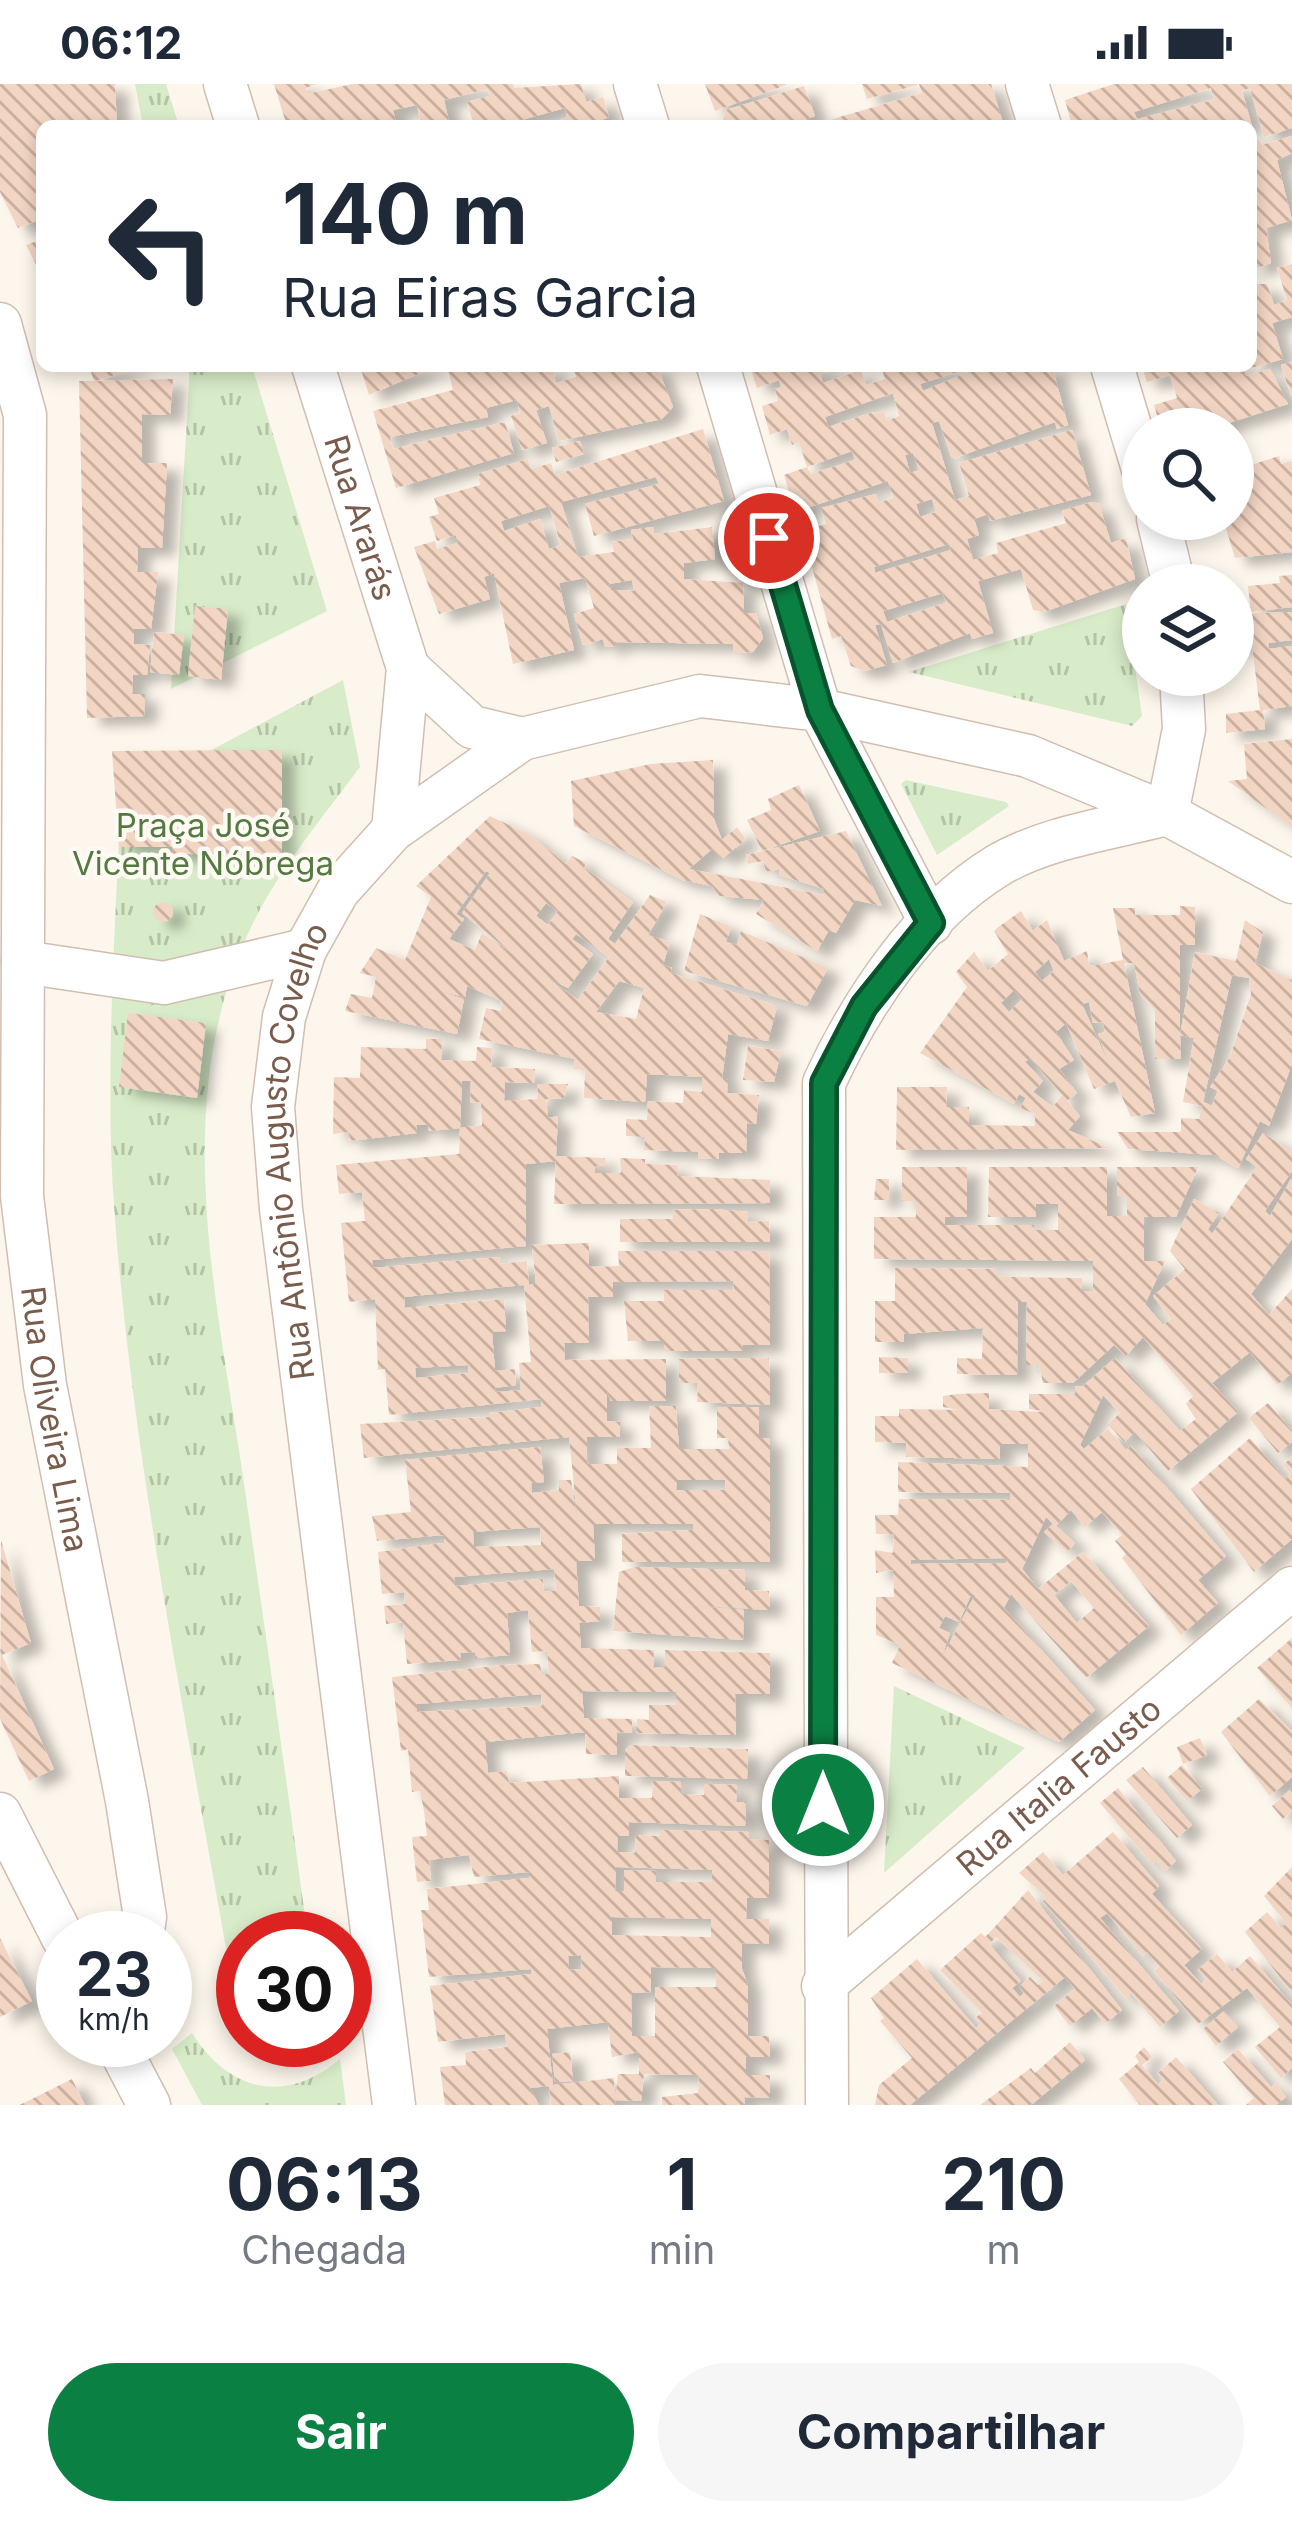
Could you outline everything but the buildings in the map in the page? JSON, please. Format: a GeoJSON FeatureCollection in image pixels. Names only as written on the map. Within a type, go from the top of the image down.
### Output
{"type":"FeatureCollection","features":[{"type":"Feature","properties":{"kind":"street"},"geometry":{"type":"LineString","coordinates":[[224,84],[236,120]]}},
{"type":"Feature","properties":{"kind":"street"},"geometry":{"type":"LineString","coordinates":[[635,84],[646,120]]}},
{"type":"Feature","properties":{"kind":"street"},"geometry":{"type":"LineString","coordinates":[[1028,84],[1038,120]]}},
{"type":"Feature","properties":{"kind":"street","name":"Rua Oliveira Lima"},"geometry":{"type":"LineString","coordinates":[[0,324],[25,415],[23,962],[11,1199],[144,1911]]}},
{"type":"Feature","properties":{"kind":"street","name":"Rua Ararás"},"geometry":{"type":"LineString","coordinates":[[315,372],[408,668],[393,830]]}},
{"type":"Feature","properties":{"kind":"street"},"geometry":{"type":"LineString","coordinates":[[720,372],[820,710],[931,923]]}},
{"type":"Feature","properties":{"kind":"street"},"geometry":{"type":"LineString","coordinates":[[1114,372],[1125,408]]}},
{"type":"Feature","properties":{"kind":"street","name":"Rua Ararás"},"geometry":{"type":"LineString","coordinates":[[408,668],[472,728],[522,740]]}},
{"type":"Feature","properties":{"kind":"street","name":"Rua Antônio Augusto Covelho"},"geometry":{"type":"LineString","coordinates":[[394,2105],[281,1209],[273,1107],[284,1017],[305,950],[338,891],[393,830],[522,740],[700,695],[820,710],[1028,756],[1167,814],[1292,882]]}},
{"type":"Feature","properties":{"kind":"street"},"geometry":{"type":"LineString","coordinates":[[827,2105],[823,1986],[824,1083],[864,1006],[931,923],[998,866],[1072,838],[1167,814],[1184,729],[1182,696]]}},
{"type":"Feature","properties":{"kind":"street"},"geometry":{"type":"LineString","coordinates":[[23,962],[164,983],[305,950]]}},
{"type":"Feature","properties":{"kind":"street","name":"Rua Italia Fausto"},"geometry":{"type":"LineString","coordinates":[[823,1986],[1292,1588]]}},
{"type":"Feature","properties":{"kind":"street"},"geometry":{"type":"LineString","coordinates":[[0,1814],[49,1911]]}},
{"type":"Feature","properties":{"kind":"street"},"geometry":{"type":"LineString","coordinates":[[129,2067],[149,2105]]}},
{"type":"Feature","properties":{"kind":"green space"},"geometry":{"type":"Polygon","coordinates":[[[135,84],[166,84],[177,120],[142,120],[135,84]]]}},
{"type":"Feature","properties":{"kind":"green space"},"geometry":{"type":"Polygon","coordinates":[[[190,372],[254,372],[327,611],[171,689],[190,372]]]}},
{"type":"Feature","properties":{"kind":"green space"},"geometry":{"type":"Polygon","coordinates":[[[1122,605],[1122,696],[1139,696],[1142,716],[1132,726],[909,672],[1122,605]]]}},
{"type":"Feature","properties":{"kind":"green space","name":"Praça José Vicente Nóbrega"},"geometry":{"type":"Polygon","coordinates":[[[343,680],[360,767],[294,855],[241,950],[220,1016],[208,1084],[205,1152],[215,1291],[304,1911],[219,1911],[167,1617],[124,1319],[110,1107],[122,766],[189,762],[343,680]]]}},
{"type":"Feature","properties":{"kind":"green space"},"geometry":{"type":"Polygon","coordinates":[[[906,780],[1009,806],[937,855],[901,784],[906,780]]]}},
{"type":"Feature","properties":{"kind":"green space"},"geometry":{"type":"Polygon","coordinates":[[[894,1686],[1025,1748],[884,1873],[894,1686]]]}},
{"type":"Feature","properties":{"kind":"green space"},"geometry":{"type":"Polygon","coordinates":[[[192,2033],[216,2067],[260,2085],[299,2083],[329,2067],[341,2067],[346,2105],[202,2105],[182,2067],[192,2067],[192,2033]]]}},
{"type":"Feature","properties":{"kind":"route"},"geometry":{"type":"LineString","coordinates":[[769,538],[820,710],[931,923],[864,1006],[824,1083],[823,1805]]}}]}
